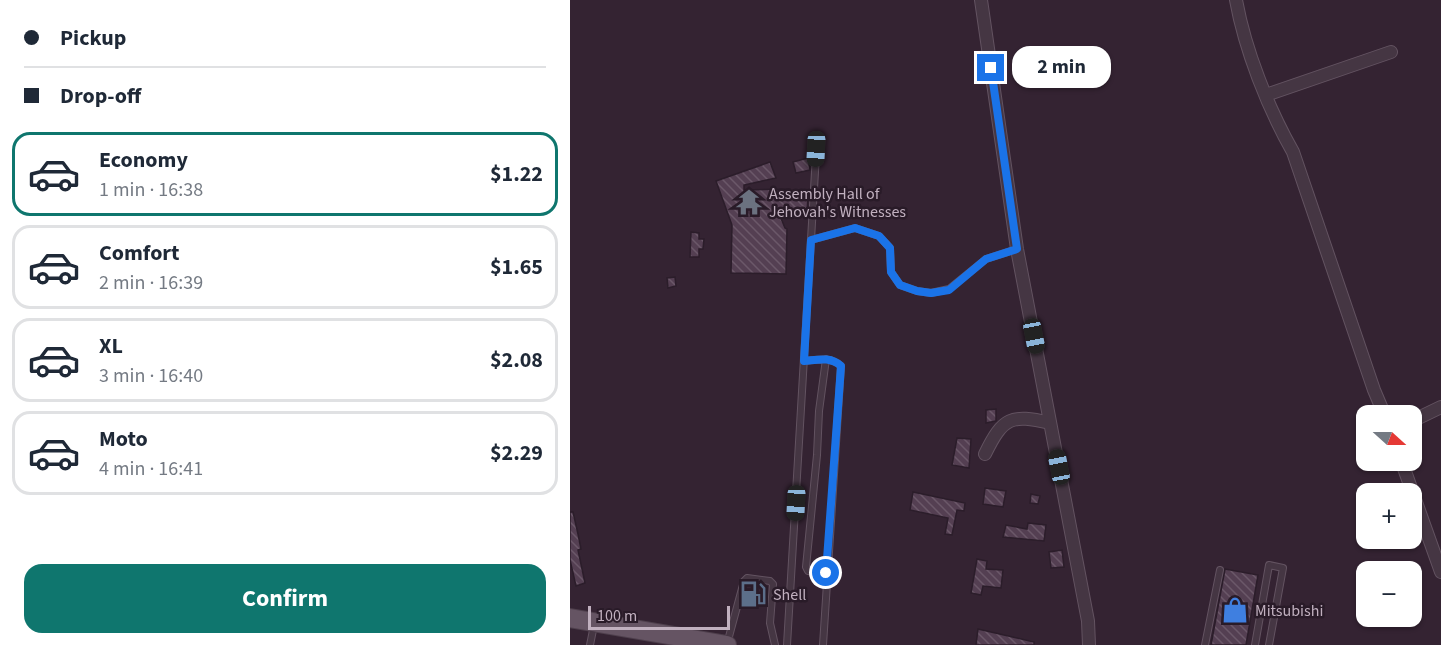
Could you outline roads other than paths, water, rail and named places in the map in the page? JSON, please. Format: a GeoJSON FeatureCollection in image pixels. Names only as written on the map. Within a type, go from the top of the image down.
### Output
{"type":"FeatureCollection","features":[{"type":"Feature","properties":{"kind":"main road"},"geometry":{"type":"LineString","coordinates":[[570,618],[727,645]]}},
{"type":"Feature","properties":{"kind":"street"},"geometry":{"type":"LineString","coordinates":[[981,0],[1017,249],[1086,610],[1089,645]]}},
{"type":"Feature","properties":{"kind":"street"},"geometry":{"type":"LineString","coordinates":[[1236,0],[1248,44],[1275,121],[1293,152],[1380,405]]}},
{"type":"Feature","properties":{"kind":"street"},"geometry":{"type":"LineString","coordinates":[[1266,95],[1391,52]]}},
{"type":"Feature","properties":{"kind":"street"},"geometry":{"type":"LineString","coordinates":[[1422,416],[1441,407]]}},
{"type":"Feature","properties":{"kind":"street"},"geometry":{"type":"LineString","coordinates":[[985,454],[998,431],[1013,419],[1022,418],[1050,423]]}},
{"type":"Feature","properties":{"kind":"street"},"geometry":{"type":"LineString","coordinates":[[1405,471],[1441,572]]}},
{"type":"Feature","properties":{"kind":"lane"},"geometry":{"type":"LineString","coordinates":[[787,645],[817,138]]}},
{"type":"Feature","properties":{"kind":"lane"},"geometry":{"type":"LineString","coordinates":[[811,240],[855,228],[879,236],[890,248],[891,272],[900,285],[931,293],[949,290],[986,259],[1017,249]]}},
{"type":"Feature","properties":{"kind":"lane"},"geometry":{"type":"LineString","coordinates":[[804,361],[826,359],[835,361],[841,366],[823,645]]}},
{"type":"Feature","properties":{"kind":"lane"},"geometry":{"type":"LineString","coordinates":[[826,359],[819,411],[806,567],[808,571],[826,573]]}},
{"type":"Feature","properties":{"kind":"lane"},"geometry":{"type":"LineString","coordinates":[[1255,645],[1269,565],[1282,568],[1269,645]]}},
{"type":"Feature","properties":{"kind":"lane"},"geometry":{"type":"LineString","coordinates":[[1205,645],[1220,570]]}},
{"type":"Feature","properties":{"kind":"lane"},"geometry":{"type":"LineString","coordinates":[[727,645],[744,580],[747,578],[770,581],[773,584],[770,623],[775,645]]}},
{"type":"Feature","properties":{"kind":"lane"},"geometry":{"type":"LineString","coordinates":[[591,645],[594,622]]}},
{"type":"Feature","properties":{"kind":"lane"},"geometry":{"type":"LineString","coordinates":[[1257,629],[1271,631]]}},
{"type":"Feature","properties":{"kind":"place","name":"Assembly Hall of Jehovah's Witnesses"},"geometry":{"type":"Point","coordinates":[749,202]}},
{"type":"Feature","properties":{"kind":"place","name":"Shell"},"geometry":{"type":"Point","coordinates":[753,594]}},
{"type":"Feature","properties":{"kind":"place","name":"Mitsubishi"},"geometry":{"type":"Point","coordinates":[1235,610]}}]}
